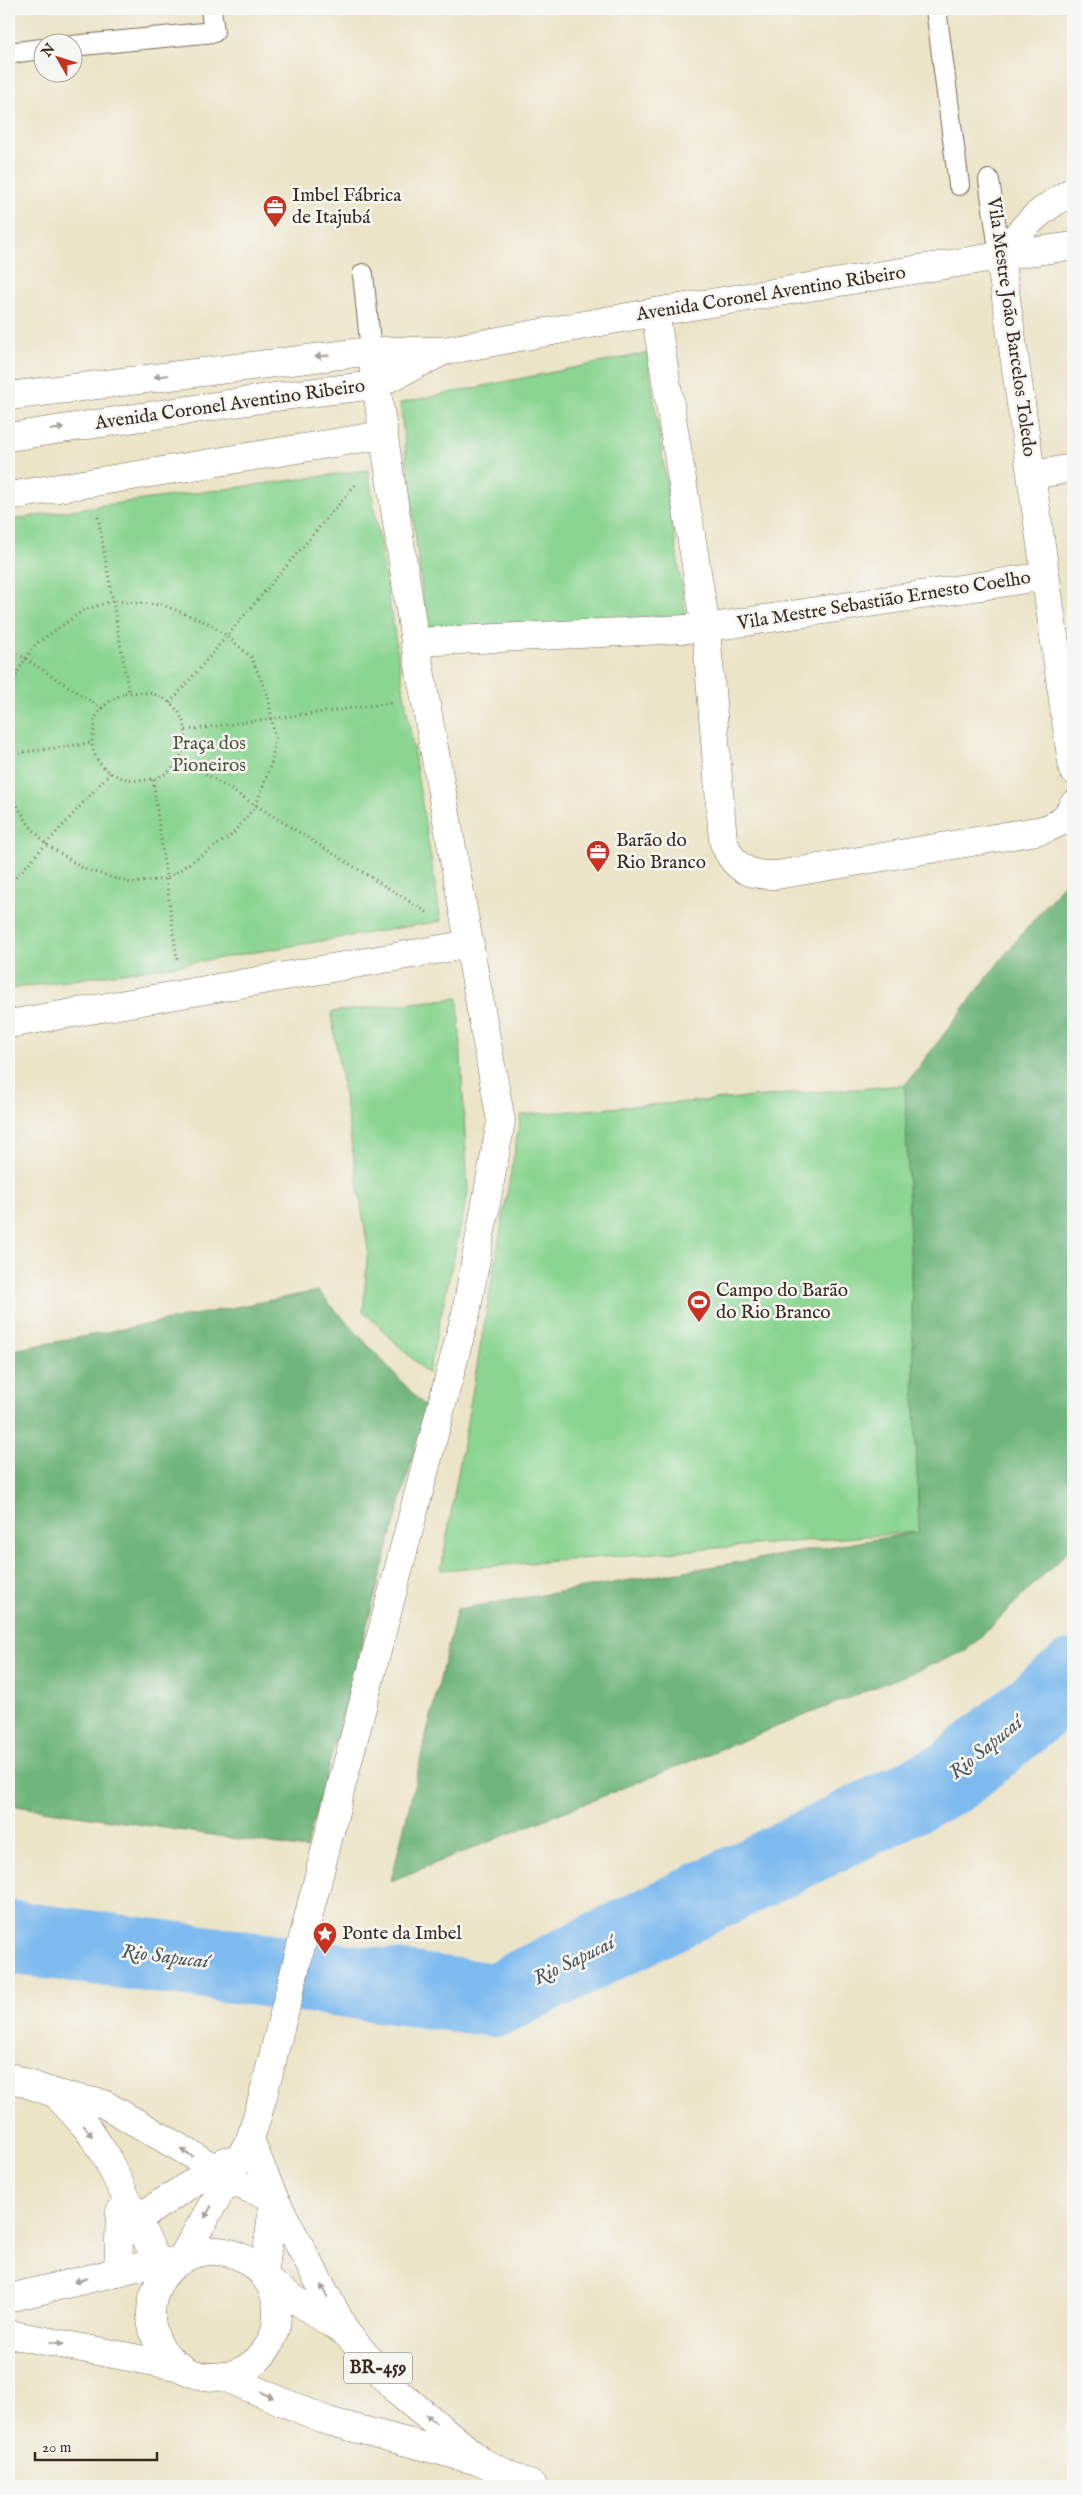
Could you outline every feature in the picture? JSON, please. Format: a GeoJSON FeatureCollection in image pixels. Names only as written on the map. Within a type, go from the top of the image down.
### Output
{"type":"FeatureCollection","features":[{"type":"Feature","properties":{"kind":"main road"},"geometry":{"type":"LineString","coordinates":[[1000,256],[1026,224],[1044,208],[1073,191]]}},
{"type":"Feature","properties":{"kind":"main road","name":"Avenida Coronel Aventino Ribeiro"},"geometry":{"type":"LineString","coordinates":[[9,396],[371,351],[444,351],[656,312],[1000,256],[1073,246]]}},
{"type":"Feature","properties":{"kind":"main road","name":"Vila Mestre João Barcelos Toledo"},"geometry":{"type":"LineString","coordinates":[[1000,256],[1033,475],[1045,576]]}},
{"type":"Feature","properties":{"kind":"main road"},"geometry":{"type":"LineString","coordinates":[[656,312],[706,628],[723,840],[729,857],[756,876],[777,875],[1042,830],[1056,826],[1066,817],[1073,805]]}},
{"type":"Feature","properties":{"kind":"main road"},"geometry":{"type":"LineString","coordinates":[[181,2367],[165,2354],[155,2336],[152,2322],[154,2294],[167,2266],[220,2174],[245,2146],[262,2100],[344,1776],[466,1313],[501,1121],[415,642],[371,351]]}},
{"type":"Feature","properties":{"kind":"main road","name":"Avenida Coronel Aventino Ribeiro"},"geometry":{"type":"LineString","coordinates":[[9,437],[274,397],[375,385],[444,351]]}},
{"type":"Feature","properties":{"kind":"main road"},"geometry":{"type":"LineString","coordinates":[[9,496],[383,435]]}},
{"type":"Feature","properties":{"kind":"main road","name":"Vila Mestre João Barcelos Toledo"},"geometry":{"type":"LineString","coordinates":[[1033,475],[1073,468]]}},
{"type":"Feature","properties":{"kind":"main road","name":"Vila Mestre Sebastião Ernesto Coelho"},"geometry":{"type":"LineString","coordinates":[[415,642],[706,628],[1045,576],[1073,770]]}},
{"type":"Feature","properties":{"kind":"main road"},"geometry":{"type":"LineString","coordinates":[[9,1024],[470,944]]}},
{"type":"Feature","properties":{"kind":"main road"},"geometry":{"type":"LineString","coordinates":[[9,2077],[56,2094],[104,2104],[220,2174],[274,2198]]}},
{"type":"Feature","properties":{"kind":"main road"},"geometry":{"type":"LineString","coordinates":[[56,2094],[92,2136],[106,2156],[120,2188],[129,2224],[118,2272]]}},
{"type":"Feature","properties":{"kind":"main road"},"geometry":{"type":"LineString","coordinates":[[245,2146],[347,2334]]}},
{"type":"Feature","properties":{"kind":"main road"},"geometry":{"type":"LineString","coordinates":[[129,2224],[220,2174]]}},
{"type":"Feature","properties":{"kind":"main road"},"geometry":{"type":"LineString","coordinates":[[267,2279],[274,2198]]}},
{"type":"Feature","properties":{"kind":"main road"},"geometry":{"type":"LineString","coordinates":[[129,2224],[167,2266]]}},
{"type":"Feature","properties":{"kind":"main road"},"geometry":{"type":"LineString","coordinates":[[9,2298],[118,2272],[167,2266],[199,2252],[220,2251],[240,2256],[254,2264],[267,2279],[277,2304],[273,2336],[255,2361],[242,2370],[222,2376],[201,2375],[181,2367],[9,2334]]}},
{"type":"Feature","properties":{"kind":"main road","name":"BR-459"},"geometry":{"type":"LineString","coordinates":[[267,2279],[347,2334],[399,2393],[482,2462]]}},
{"type":"Feature","properties":{"kind":"main road","name":"BR-459"},"geometry":{"type":"LineString","coordinates":[[222,2376],[328,2421],[482,2462],[533,2486]]}},
{"type":"Feature","properties":{"kind":"lane"},"geometry":{"type":"LineString","coordinates":[[82,45],[214,32],[211,9]]}},
{"type":"Feature","properties":{"kind":"lane"},"geometry":{"type":"LineString","coordinates":[[936,9],[959,185]]}},
{"type":"Feature","properties":{"kind":"lane"},"geometry":{"type":"LineString","coordinates":[[9,53],[32,51]]}},
{"type":"Feature","properties":{"kind":"lane","name":"Vila Mestre João Barcelos Toledo"},"geometry":{"type":"LineString","coordinates":[[989,180],[1000,256]]}},
{"type":"Feature","properties":{"kind":"lane"},"geometry":{"type":"LineString","coordinates":[[363,274],[371,351]]}},
{"type":"Feature","properties":{"kind":"path"},"geometry":{"type":"LineString","coordinates":[[170,703],[362,477]]}},
{"type":"Feature","properties":{"kind":"path"},"geometry":{"type":"LineString","coordinates":[[98,515],[130,693]]}},
{"type":"Feature","properties":{"kind":"path"},"geometry":{"type":"LineString","coordinates":[[9,689],[25,659],[37,643],[84,610],[112,601],[163,605],[208,623],[227,636],[251,657],[268,696],[275,738],[272,761],[256,805],[232,835],[166,879],[131,883],[84,869],[46,844],[29,825],[9,792]]}},
{"type":"Feature","properties":{"kind":"path"},"geometry":{"type":"LineString","coordinates":[[9,648],[103,709]]}},
{"type":"Feature","properties":{"kind":"path"},"geometry":{"type":"LineString","coordinates":[[130,693],[154,694],[170,703],[183,718],[186,730],[180,758],[172,770],[152,780],[128,781],[111,772],[96,756],[92,743],[95,719],[110,700],[130,693]]}},
{"type":"Feature","properties":{"kind":"path"},"geometry":{"type":"LineString","coordinates":[[186,730],[395,703]]}},
{"type":"Feature","properties":{"kind":"path"},"geometry":{"type":"LineString","coordinates":[[9,754],[92,743]]}},
{"type":"Feature","properties":{"kind":"path"},"geometry":{"type":"LineString","coordinates":[[180,758],[432,916]]}},
{"type":"Feature","properties":{"kind":"path"},"geometry":{"type":"LineString","coordinates":[[9,885],[111,772]]}},
{"type":"Feature","properties":{"kind":"path"},"geometry":{"type":"LineString","coordinates":[[152,780],[178,965]]}},
{"type":"Feature","properties":{"kind":"green space"},"geometry":{"type":"Polygon","coordinates":[[[647,353],[688,629],[426,626],[400,403],[647,353]]]}},
{"type":"Feature","properties":{"kind":"green space","name":"Praça dos Pioneiros"},"geometry":{"type":"Polygon","coordinates":[[[368,470],[441,921],[178,965],[9,989],[9,520],[97,506],[368,470]]]}},
{"type":"Feature","properties":{"kind":"green space"},"geometry":{"type":"Polygon","coordinates":[[[1073,873],[1073,1546],[966,1651],[391,1881],[457,1609],[919,1532],[905,1085],[1003,957],[1073,873]]]}},
{"type":"Feature","properties":{"kind":"green space"},"geometry":{"type":"Polygon","coordinates":[[[458,998],[468,1193],[428,1374],[363,1311],[368,1249],[331,1012],[458,998]]]}},
{"type":"Feature","properties":{"kind":"green space","name":"Campo do Barão do Rio Branco"},"geometry":{"type":"Polygon","coordinates":[[[905,1085],[919,1532],[441,1570],[521,1115],[905,1085]]]}},
{"type":"Feature","properties":{"kind":"green space"},"geometry":{"type":"Polygon","coordinates":[[[318,1291],[426,1408],[306,1849],[9,1805],[9,1351],[318,1291]]]}},
{"type":"Feature","properties":{"kind":"waterway","name":"Rio Sapucaí"},"geometry":{"type":"LineString","coordinates":[[9,1937],[495,2000],[952,1777],[1073,1677]]}},
{"type":"Feature","properties":{"kind":"place","name":"Imbel Fábrica de Itajubá"},"geometry":{"type":"Point","coordinates":[275,228]}},
{"type":"Feature","properties":{"kind":"place","name":"Barão do Rio Branco"},"geometry":{"type":"Point","coordinates":[598,873]}},
{"type":"Feature","properties":{"kind":"place","name":"Campo do Barão do Rio Branco"},"geometry":{"type":"Point","coordinates":[699,1323]}},
{"type":"Feature","properties":{"kind":"place","name":"Ponte da Imbel"},"geometry":{"type":"Point","coordinates":[325,1955]}}]}
